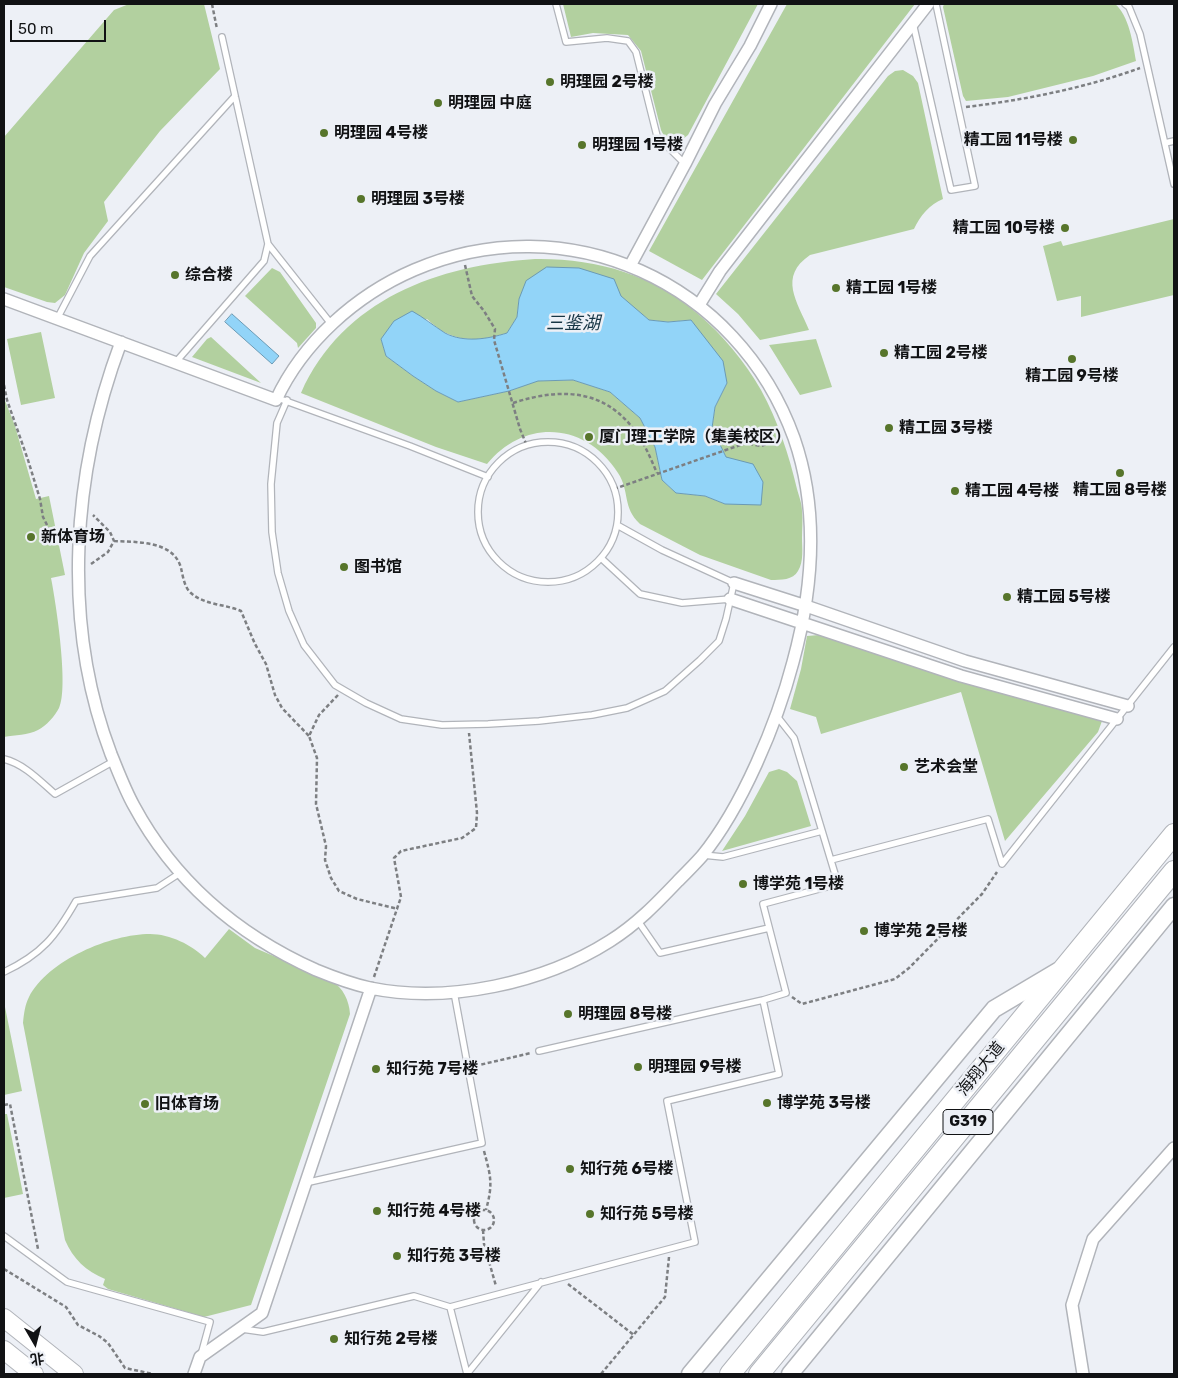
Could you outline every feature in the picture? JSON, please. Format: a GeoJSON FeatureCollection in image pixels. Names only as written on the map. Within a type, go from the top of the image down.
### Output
{"type":"FeatureCollection","features":[{"type":"Feature","properties":{"kind":"highway","name":"海翔大道"},"geometry":{"type":"LineString","coordinates":[[730,1374],[1174,834]]}},
{"type":"Feature","properties":{"kind":"highway","name":"海翔大道"},"geometry":{"type":"LineString","coordinates":[[760,1373],[1174,871]]}},
{"type":"Feature","properties":{"kind":"main road"},"geometry":{"type":"LineString","coordinates":[[4,1318],[74,1374]]}},
{"type":"Feature","properties":{"kind":"main road"},"geometry":{"type":"LineString","coordinates":[[4,1350],[34,1374]]}},
{"type":"Feature","properties":{"kind":"street"},"geometry":{"type":"LineString","coordinates":[[630,266],[715,104],[750,46],[770,4]]}},
{"type":"Feature","properties":{"kind":"street"},"geometry":{"type":"LineString","coordinates":[[699,305],[720,271],[928,4]]}},
{"type":"Feature","properties":{"kind":"street"},"geometry":{"type":"LineString","coordinates":[[4,299],[121,342],[175,363],[281,400],[290,375],[303,357],[332,325],[379,287],[436,261],[462,254],[529,245],[579,252],[611,259],[664,282],[709,312],[755,365],[785,417],[792,435],[806,486],[810,518],[811,547],[806,606],[804,623],[787,685],[748,781],[727,819],[703,855],[638,921],[609,942],[550,970],[492,987],[428,993],[371,988],[329,975],[286,956],[260,941],[225,916],[180,873],[150,834],[131,802],[114,761],[103,731],[85,656],[80,612],[78,569],[85,477],[100,407],[121,342]]}},
{"type":"Feature","properties":{"kind":"street"},"geometry":{"type":"LineString","coordinates":[[734,584],[806,606],[965,661],[1128,706]]}},
{"type":"Feature","properties":{"kind":"street"},"geometry":{"type":"LineString","coordinates":[[730,599],[961,676],[1117,719]]}},
{"type":"Feature","properties":{"kind":"street"},"geometry":{"type":"LineString","coordinates":[[790,1374],[1174,906]]}},
{"type":"Feature","properties":{"kind":"street"},"geometry":{"type":"LineString","coordinates":[[690,1374],[994,1009],[1065,967]]}},
{"type":"Feature","properties":{"kind":"street"},"geometry":{"type":"LineString","coordinates":[[194,1374],[200,1357],[262,1313],[371,988]]}},
{"type":"Feature","properties":{"kind":"street"},"geometry":{"type":"LineString","coordinates":[[1084,1374],[1072,1304],[1093,1239],[1174,1148]]}},
{"type":"Feature","properties":{"kind":"lane"},"geometry":{"type":"LineString","coordinates":[[556,4],[566,42],[607,38],[628,41],[636,52],[657,136],[685,164]]}},
{"type":"Feature","properties":{"kind":"lane"},"geometry":{"type":"LineString","coordinates":[[913,23],[951,190],[975,186],[936,4]]}},
{"type":"Feature","properties":{"kind":"lane"},"geometry":{"type":"LineString","coordinates":[[1125,4],[1129,7],[1140,34],[1174,184]]}},
{"type":"Feature","properties":{"kind":"lane"},"geometry":{"type":"LineString","coordinates":[[222,37],[268,244],[332,325]]}},
{"type":"Feature","properties":{"kind":"lane"},"geometry":{"type":"LineString","coordinates":[[56,319],[90,256],[235,96]]}},
{"type":"Feature","properties":{"kind":"lane"},"geometry":{"type":"LineString","coordinates":[[1165,144],[1174,140]]}},
{"type":"Feature","properties":{"kind":"lane"},"geometry":{"type":"LineString","coordinates":[[175,363],[264,261],[268,244]]}},
{"type":"Feature","properties":{"kind":"lane"},"geometry":{"type":"LineString","coordinates":[[488,476],[281,400],[276,423],[271,484],[272,532],[278,573],[289,611],[304,645],[335,685],[366,703],[401,719],[442,725],[538,721],[592,715],[627,708],[665,691],[719,641],[734,584],[662,550],[617,525]]}},
{"type":"Feature","properties":{"kind":"lane"},"geometry":{"type":"LineString","coordinates":[[540,443],[554,443],[567,445],[579,450],[591,457],[600,466],[614,489],[618,513],[613,538],[601,558],[575,577],[547,582],[533,581],[520,576],[508,570],[497,560],[489,550],[483,537],[479,524],[478,510],[480,496],[488,476],[502,460],[527,446],[540,443]]}},
{"type":"Feature","properties":{"kind":"lane"},"geometry":{"type":"LineString","coordinates":[[601,558],[640,594],[682,603],[730,599]]}},
{"type":"Feature","properties":{"kind":"lane"},"geometry":{"type":"LineString","coordinates":[[1002,864],[1174,647]]}},
{"type":"Feature","properties":{"kind":"lane"},"geometry":{"type":"LineString","coordinates":[[539,1051],[763,1000],[786,993],[763,904],[838,884],[794,738],[776,715]]}},
{"type":"Feature","properties":{"kind":"lane"},"geometry":{"type":"LineString","coordinates":[[4,759],[13,761],[33,774],[54,794],[114,761]]}},
{"type":"Feature","properties":{"kind":"lane"},"geometry":{"type":"LineString","coordinates":[[831,860],[988,819],[1002,864]]}},
{"type":"Feature","properties":{"kind":"lane"},"geometry":{"type":"LineString","coordinates":[[703,855],[723,857],[822,831]]}},
{"type":"Feature","properties":{"kind":"lane"},"geometry":{"type":"LineString","coordinates":[[4,972],[40,951],[63,924],[76,901],[157,888],[180,873]]}},
{"type":"Feature","properties":{"kind":"lane"},"geometry":{"type":"LineString","coordinates":[[638,921],[660,952],[770,928]]}},
{"type":"Feature","properties":{"kind":"lane"},"geometry":{"type":"LineString","coordinates":[[305,1183],[482,1143],[454,992]]}},
{"type":"Feature","properties":{"kind":"lane"},"geometry":{"type":"LineString","coordinates":[[240,1328],[262,1332],[414,1296],[450,1307],[695,1242],[668,1101],[779,1074],[763,1000]]}},
{"type":"Feature","properties":{"kind":"lane"},"geometry":{"type":"LineString","coordinates":[[4,1236],[67,1282],[210,1322],[200,1357]]}},
{"type":"Feature","properties":{"kind":"lane"},"geometry":{"type":"LineString","coordinates":[[467,1374],[541,1282]]}},
{"type":"Feature","properties":{"kind":"lane"},"geometry":{"type":"LineString","coordinates":[[450,1307],[467,1374]]}},
{"type":"Feature","properties":{"kind":"path"},"geometry":{"type":"LineString","coordinates":[[212,4],[216,28],[222,37]]}},
{"type":"Feature","properties":{"kind":"path"},"geometry":{"type":"LineString","coordinates":[[958,107],[1011,102],[1117,76],[1147,66]]}},
{"type":"Feature","properties":{"kind":"path"},"geometry":{"type":"LineString","coordinates":[[462,254],[472,296],[495,329],[494,340],[527,446]]}},
{"type":"Feature","properties":{"kind":"path"},"geometry":{"type":"LineString","coordinates":[[4,385],[7,400],[40,498],[43,516],[54,539],[79,544]]}},
{"type":"Feature","properties":{"kind":"path"},"geometry":{"type":"LineString","coordinates":[[512,402],[560,393],[575,394],[604,404],[617,412],[637,433],[657,473]]}},
{"type":"Feature","properties":{"kind":"path"},"geometry":{"type":"LineString","coordinates":[[614,489],[746,443],[761,446],[792,435]]}},
{"type":"Feature","properties":{"kind":"path"},"geometry":{"type":"LineString","coordinates":[[82,505],[110,532],[114,541]]}},
{"type":"Feature","properties":{"kind":"path"},"geometry":{"type":"LineString","coordinates":[[78,569],[94,562],[108,552],[114,541]]}},
{"type":"Feature","properties":{"kind":"path"},"geometry":{"type":"LineString","coordinates":[[114,541],[161,546],[175,555],[188,591],[197,598],[241,611],[254,644],[266,664],[282,708],[309,736],[316,758],[316,804],[326,846],[325,860],[331,878],[339,891],[398,909]]}},
{"type":"Feature","properties":{"kind":"path"},"geometry":{"type":"LineString","coordinates":[[309,736],[319,715],[344,690]]}},
{"type":"Feature","properties":{"kind":"path"},"geometry":{"type":"LineString","coordinates":[[371,988],[401,897],[394,858],[401,852],[462,838],[476,828],[477,813],[468,724]]}},
{"type":"Feature","properties":{"kind":"path"},"geometry":{"type":"LineString","coordinates":[[786,993],[802,1004],[895,979],[909,968],[982,894],[1002,864]]}},
{"type":"Feature","properties":{"kind":"path"},"geometry":{"type":"LineString","coordinates":[[468,1067],[539,1051]]}},
{"type":"Feature","properties":{"kind":"path"},"geometry":{"type":"LineString","coordinates":[[4,1105],[10,1104],[41,1262]]}},
{"type":"Feature","properties":{"kind":"path"},"geometry":{"type":"LineString","coordinates":[[482,1143],[492,1190],[486,1210]]}},
{"type":"Feature","properties":{"kind":"path"},"geometry":{"type":"LineString","coordinates":[[486,1210],[494,1220],[489,1228],[483,1230],[477,1227],[474,1218],[480,1211],[486,1210]]}},
{"type":"Feature","properties":{"kind":"path"},"geometry":{"type":"LineString","coordinates":[[483,1230],[484,1244],[498,1294]]}},
{"type":"Feature","properties":{"kind":"path"},"geometry":{"type":"LineString","coordinates":[[600,1374],[665,1297],[669,1248]]}},
{"type":"Feature","properties":{"kind":"path"},"geometry":{"type":"LineString","coordinates":[[4,1268],[66,1307],[78,1325],[108,1343],[126,1368],[153,1374]]}},
{"type":"Feature","properties":{"kind":"path"},"geometry":{"type":"LineString","coordinates":[[559,1278],[634,1335]]}},
{"type":"Feature","properties":{"kind":"green space"},"geometry":{"type":"Polygon","coordinates":[[[129,4],[204,4],[220,69],[160,131],[104,202],[108,221],[84,253],[65,295],[55,303],[47,302],[4,287],[4,137],[114,10],[129,4]]]}},
{"type":"Feature","properties":{"kind":"green space"},"geometry":{"type":"Polygon","coordinates":[[[563,4],[758,4],[688,135],[680,140],[673,141],[666,138],[661,130],[641,51],[628,35],[593,33],[571,37],[563,4]]]}},
{"type":"Feature","properties":{"kind":"green space"},"geometry":{"type":"Polygon","coordinates":[[[787,4],[915,4],[702,280],[649,251],[787,4]]]}},
{"type":"Feature","properties":{"kind":"green space"},"geometry":{"type":"Polygon","coordinates":[[[944,4],[1115,4],[1127,22],[1136,61],[1093,76],[1008,97],[966,101],[963,96],[943,7],[944,4]]]}},
{"type":"Feature","properties":{"kind":"green space"},"geometry":{"type":"Polygon","coordinates":[[[903,70],[913,76],[918,83],[943,199],[926,211],[914,229],[810,255],[800,263],[792,281],[796,299],[809,330],[760,340],[738,314],[716,294],[888,76],[895,71],[903,70]]]}},
{"type":"Feature","properties":{"kind":"green space"},"geometry":{"type":"Polygon","coordinates":[[[1174,219],[1174,295],[1081,317],[1081,296],[1057,301],[1043,246],[1061,241],[1063,246],[1174,219]]]}},
{"type":"Feature","properties":{"kind":"green space"},"geometry":{"type":"Polygon","coordinates":[[[535,259],[557,259],[601,265],[622,271],[662,288],[680,300],[725,340],[741,359],[761,390],[773,414],[787,451],[802,508],[802,559],[796,574],[786,579],[771,580],[700,555],[640,524],[634,518],[628,505],[624,486],[618,473],[605,456],[589,444],[573,436],[555,432],[537,433],[519,439],[502,449],[487,464],[436,447],[301,393],[319,361],[342,333],[368,311],[397,293],[429,279],[463,269],[535,259]],[[620,296],[519,299],[517,317],[507,333],[477,339],[461,338],[443,332],[427,319],[381,339],[386,356],[436,391],[458,402],[509,391],[537,381],[573,380],[610,392],[640,418],[655,447],[662,480],[676,493],[705,496],[725,504],[726,457],[712,428],[715,407],[727,383],[691,320],[668,322],[649,320],[620,296]]]}},
{"type":"Feature","properties":{"kind":"green space"},"geometry":{"type":"Polygon","coordinates":[[[272,268],[280,272],[316,323],[316,328],[298,348],[297,343],[245,296],[272,268]]]}},
{"type":"Feature","properties":{"kind":"green space"},"geometry":{"type":"Polygon","coordinates":[[[41,332],[55,398],[21,405],[7,339],[41,332]]]}},
{"type":"Feature","properties":{"kind":"green space"},"geometry":{"type":"Polygon","coordinates":[[[211,337],[261,383],[192,357],[207,339],[211,337]]]}},
{"type":"Feature","properties":{"kind":"green space"},"geometry":{"type":"Polygon","coordinates":[[[816,339],[832,387],[800,395],[769,345],[816,339]]]}},
{"type":"Feature","properties":{"kind":"green space","name":"新体育场"},"geometry":{"type":"Polygon","coordinates":[[[4,398],[15,426],[36,499],[49,496],[65,575],[51,578],[62,665],[62,698],[59,708],[50,720],[38,730],[4,737],[4,398]]]}},
{"type":"Feature","properties":{"kind":"green space"},"geometry":{"type":"Polygon","coordinates":[[[819,635],[954,679],[1102,721],[1098,732],[1005,841],[961,692],[821,734],[816,717],[790,709],[801,669],[807,636],[819,635]]]}},
{"type":"Feature","properties":{"kind":"green space"},"geometry":{"type":"Polygon","coordinates":[[[779,769],[787,772],[797,781],[811,826],[722,851],[745,816],[769,772],[779,769]]]}},
{"type":"Feature","properties":{"kind":"green space","name":"旧体育场"},"geometry":{"type":"Polygon","coordinates":[[[229,929],[255,948],[332,981],[345,995],[350,1014],[251,1305],[204,1317],[108,1289],[103,1285],[105,1279],[86,1268],[72,1253],[65,1240],[23,1023],[29,997],[38,984],[65,961],[82,952],[117,939],[134,935],[158,934],[180,941],[205,958],[229,929]]]}},
{"type":"Feature","properties":{"kind":"green space"},"geometry":{"type":"Polygon","coordinates":[[[4,1002],[22,1091],[4,1095],[4,1002]]]}},
{"type":"Feature","properties":{"kind":"green space"},"geometry":{"type":"Polygon","coordinates":[[[4,1114],[7,1114],[23,1194],[4,1198],[4,1114]]]}},
{"type":"Feature","properties":{"kind":"water","name":"三鉴湖"},"geometry":{"type":"Polygon","coordinates":[[[547,267],[579,268],[614,279],[621,296],[649,320],[668,322],[691,320],[723,361],[727,383],[715,407],[712,428],[726,457],[753,464],[763,482],[761,505],[725,504],[705,496],[676,493],[662,480],[655,447],[640,418],[610,392],[573,380],[538,381],[509,391],[458,402],[436,391],[386,356],[381,339],[394,321],[412,311],[445,333],[460,338],[484,338],[507,333],[517,317],[519,299],[526,281],[547,267]]]}},
{"type":"Feature","properties":{"kind":"water"},"geometry":{"type":"Polygon","coordinates":[[[232,314],[279,356],[272,364],[225,322],[232,314]]]}},
{"type":"Feature","properties":{"kind":"place","name":"明理园 2号楼"},"geometry":{"type":"Point","coordinates":[550,82]}},
{"type":"Feature","properties":{"kind":"place","name":"明理园 中庭"},"geometry":{"type":"Point","coordinates":[438,103]}},
{"type":"Feature","properties":{"kind":"place","name":"明理园 4号楼"},"geometry":{"type":"Point","coordinates":[324,133]}},
{"type":"Feature","properties":{"kind":"place","name":"精工园 11号楼"},"geometry":{"type":"Point","coordinates":[1073,140]}},
{"type":"Feature","properties":{"kind":"place","name":"明理园 1号楼"},"geometry":{"type":"Point","coordinates":[582,145]}},
{"type":"Feature","properties":{"kind":"place","name":"明理园 3号楼"},"geometry":{"type":"Point","coordinates":[361,199]}},
{"type":"Feature","properties":{"kind":"place","name":"精工园 10号楼"},"geometry":{"type":"Point","coordinates":[1065,228]}},
{"type":"Feature","properties":{"kind":"place","name":"综合楼"},"geometry":{"type":"Point","coordinates":[175,275]}},
{"type":"Feature","properties":{"kind":"place","name":"精工园 1号楼"},"geometry":{"type":"Point","coordinates":[836,288]}},
{"type":"Feature","properties":{"kind":"place","name":"精工园 2号楼"},"geometry":{"type":"Point","coordinates":[884,353]}},
{"type":"Feature","properties":{"kind":"place","name":"精工园 9号楼"},"geometry":{"type":"Point","coordinates":[1072,359]}},
{"type":"Feature","properties":{"kind":"place","name":"精工园 3号楼"},"geometry":{"type":"Point","coordinates":[889,428]}},
{"type":"Feature","properties":{"kind":"place","name":"厦门理工学院（集美校区）"},"geometry":{"type":"Point","coordinates":[589,437]}},
{"type":"Feature","properties":{"kind":"place","name":"精工园 8号楼"},"geometry":{"type":"Point","coordinates":[1120,473]}},
{"type":"Feature","properties":{"kind":"place","name":"精工园 4号楼"},"geometry":{"type":"Point","coordinates":[955,491]}},
{"type":"Feature","properties":{"kind":"place","name":"新体育场"},"geometry":{"type":"Point","coordinates":[31,537]}},
{"type":"Feature","properties":{"kind":"place","name":"图书馆"},"geometry":{"type":"Point","coordinates":[344,567]}},
{"type":"Feature","properties":{"kind":"place","name":"精工园 5号楼"},"geometry":{"type":"Point","coordinates":[1007,597]}},
{"type":"Feature","properties":{"kind":"place","name":"艺术会堂"},"geometry":{"type":"Point","coordinates":[904,767]}},
{"type":"Feature","properties":{"kind":"place","name":"博学苑 1号楼"},"geometry":{"type":"Point","coordinates":[743,884]}},
{"type":"Feature","properties":{"kind":"place","name":"博学苑 2号楼"},"geometry":{"type":"Point","coordinates":[864,931]}},
{"type":"Feature","properties":{"kind":"place","name":"明理园 8号楼"},"geometry":{"type":"Point","coordinates":[568,1014]}},
{"type":"Feature","properties":{"kind":"place","name":"明理园 9号楼"},"geometry":{"type":"Point","coordinates":[638,1067]}},
{"type":"Feature","properties":{"kind":"place","name":"知行苑 7号楼"},"geometry":{"type":"Point","coordinates":[376,1069]}},
{"type":"Feature","properties":{"kind":"place","name":"博学苑 3号楼"},"geometry":{"type":"Point","coordinates":[767,1103]}},
{"type":"Feature","properties":{"kind":"place","name":"旧体育场"},"geometry":{"type":"Point","coordinates":[145,1104]}},
{"type":"Feature","properties":{"kind":"place","name":"知行苑 6号楼"},"geometry":{"type":"Point","coordinates":[570,1169]}},
{"type":"Feature","properties":{"kind":"place","name":"知行苑 4号楼"},"geometry":{"type":"Point","coordinates":[377,1211]}},
{"type":"Feature","properties":{"kind":"place","name":"知行苑 5号楼"},"geometry":{"type":"Point","coordinates":[590,1214]}},
{"type":"Feature","properties":{"kind":"place","name":"知行苑 3号楼"},"geometry":{"type":"Point","coordinates":[397,1256]}},
{"type":"Feature","properties":{"kind":"place","name":"知行苑 2号楼"},"geometry":{"type":"Point","coordinates":[334,1339]}}]}
